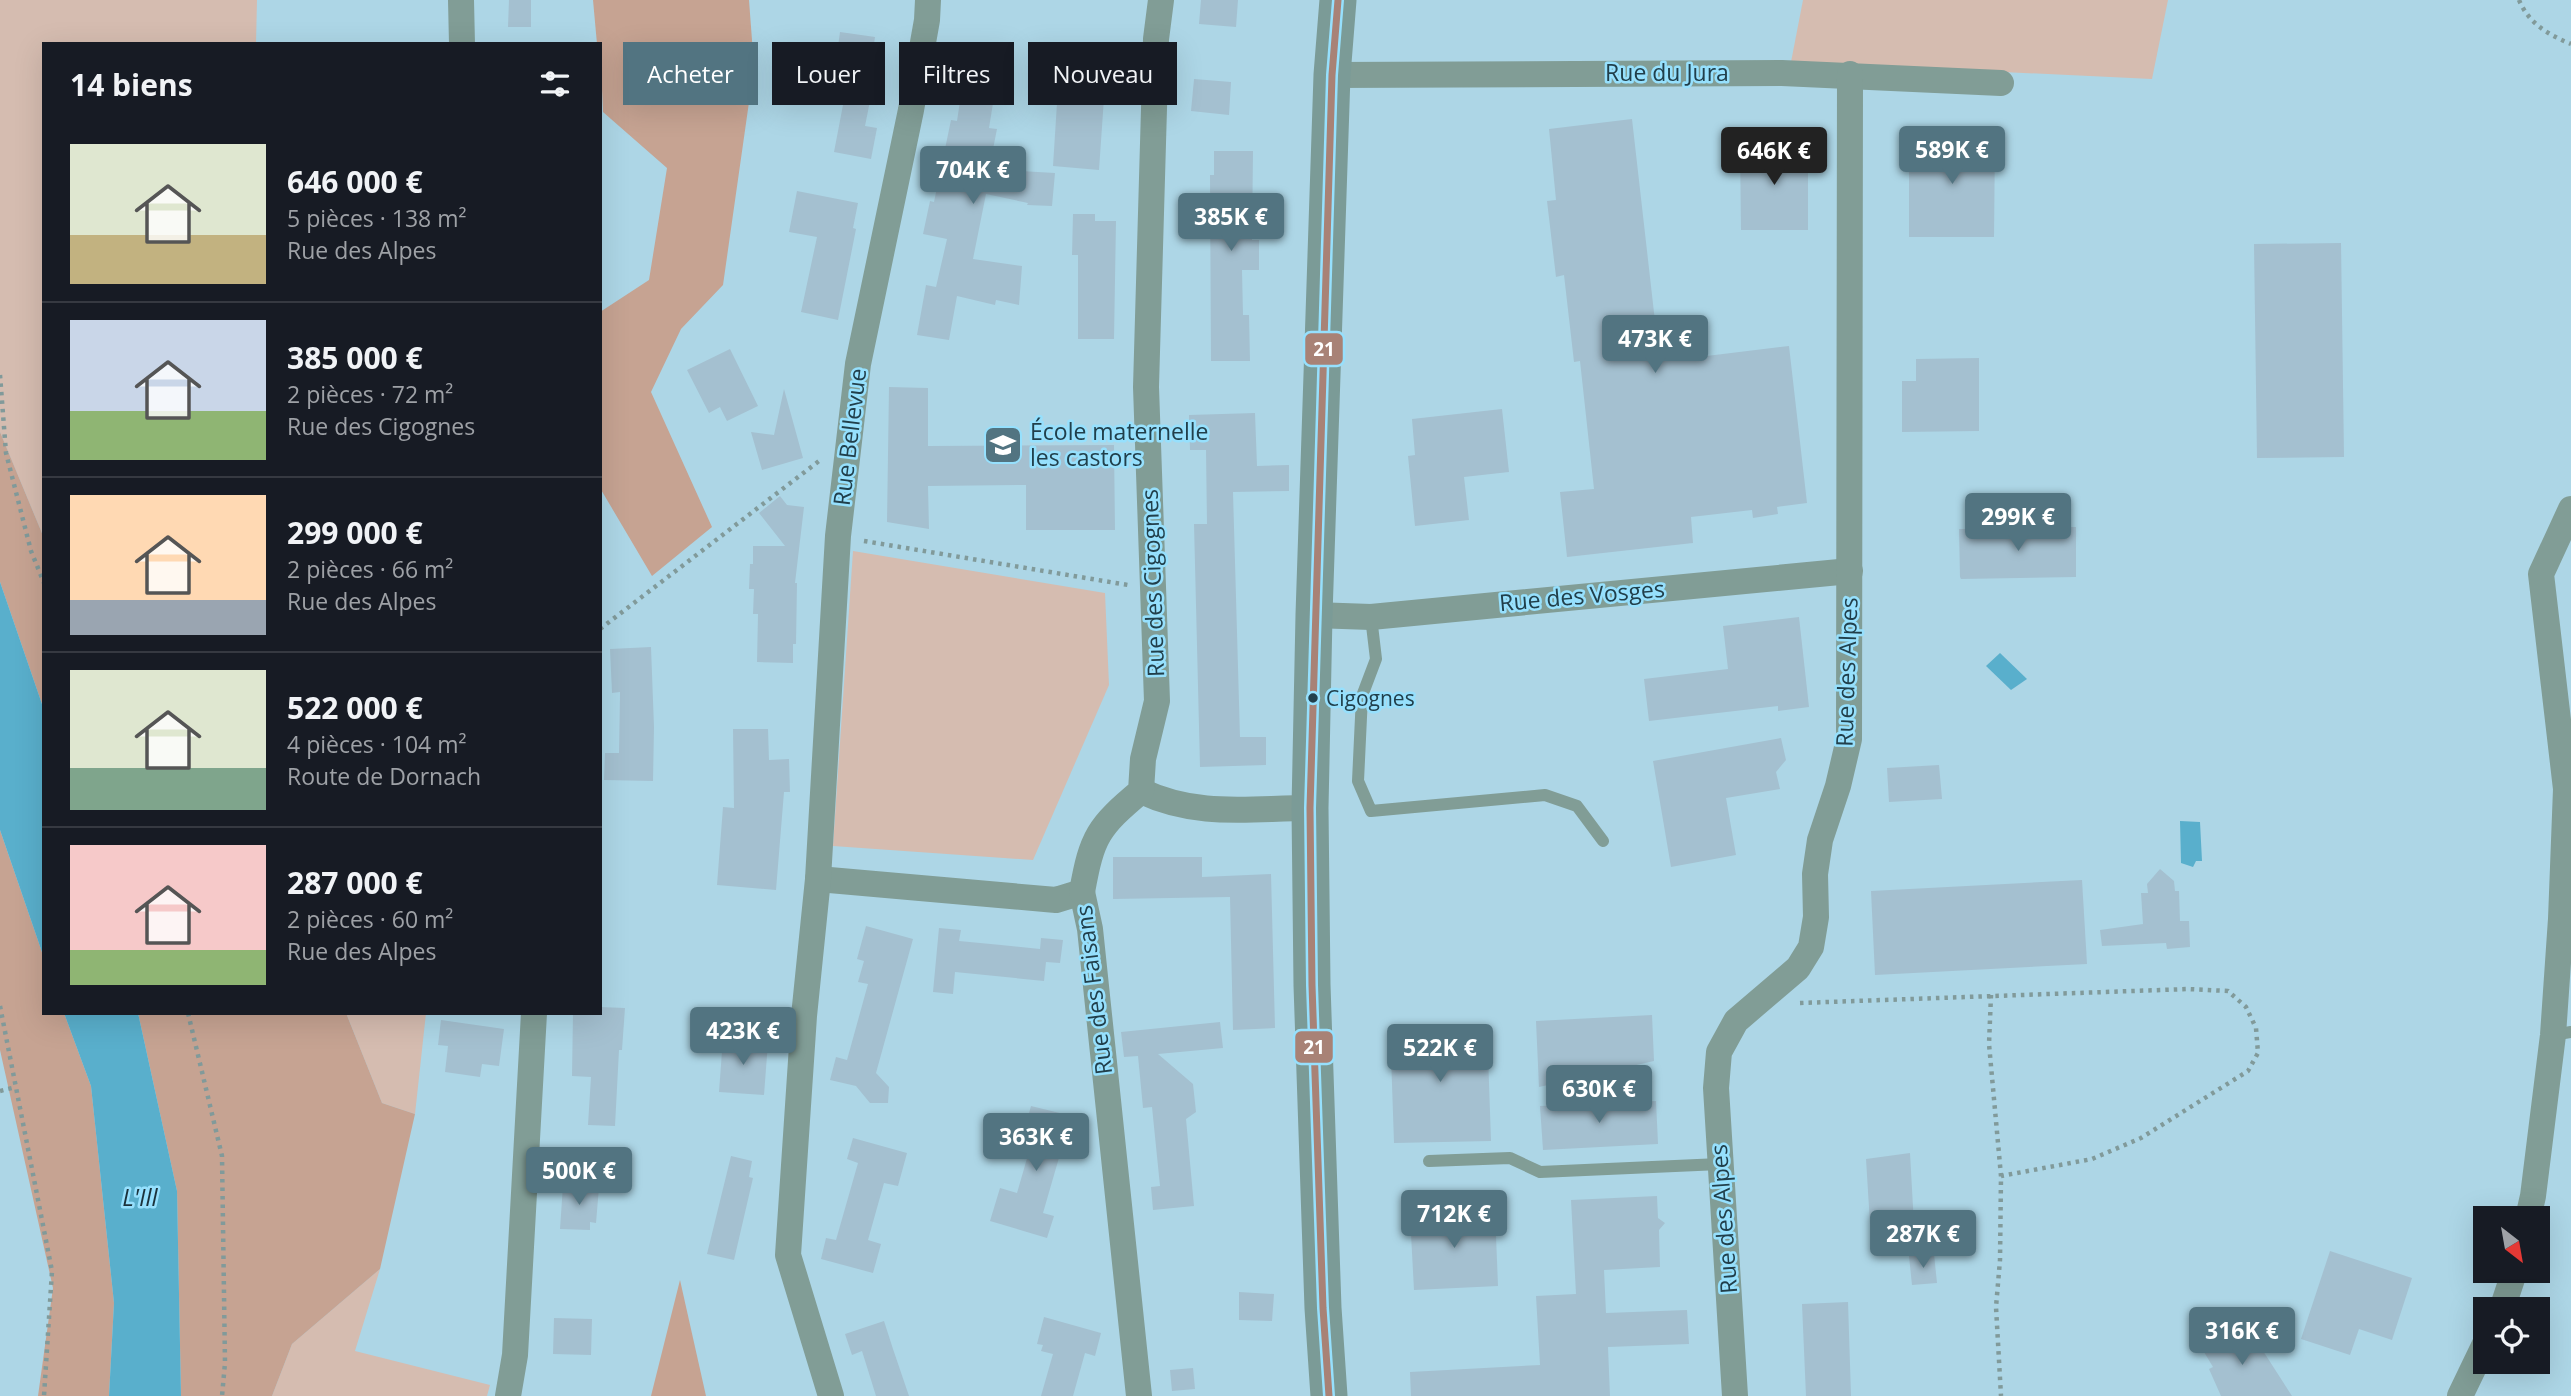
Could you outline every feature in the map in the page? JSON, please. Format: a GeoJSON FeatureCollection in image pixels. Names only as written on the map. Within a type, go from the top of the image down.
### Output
{"type":"FeatureCollection","features":[{"type":"Feature","properties":{"kind":"main road"},"geometry":{"type":"LineString","coordinates":[[1329,1396],[1323,1308],[1312,985],[1310,807],[1332,75],[1338,0]]}},
{"type":"Feature","properties":{"kind":"street"},"geometry":{"type":"LineString","coordinates":[[461,0],[462,42]]}},
{"type":"Feature","properties":{"kind":"street","name":"Rue Bellevue"},"geometry":{"type":"LineString","coordinates":[[831,1396],[788,1255],[804,1016],[818,879],[838,536],[858,364],[911,110],[928,0]]}},
{"type":"Feature","properties":{"kind":"street","name":"Rue des Cigognes"},"geometry":{"type":"LineString","coordinates":[[1141,791],[1143,759],[1157,701],[1146,374],[1156,39],[1161,0]]}},
{"type":"Feature","properties":{"kind":"street","name":"Rue du Jura"},"geometry":{"type":"LineString","coordinates":[[1332,75],[1850,74],[2001,83]]}},
{"type":"Feature","properties":{"kind":"street","name":"Rue des Alpes"},"geometry":{"type":"LineString","coordinates":[[1735,1396],[1716,1088],[1719,1052],[1736,1021],[1798,968],[1811,947],[1816,917],[1815,874],[1820,840],[1838,786],[1849,739],[1850,74]]}},
{"type":"Feature","properties":{"kind":"street"},"geometry":{"type":"LineString","coordinates":[[2531,1206],[2562,1033],[2561,919],[2566,789],[2541,574],[2571,509]]}},
{"type":"Feature","properties":{"kind":"street","name":"Rue des Vosges"},"geometry":{"type":"LineString","coordinates":[[1314,615],[1371,617],[1850,571]]}},
{"type":"Feature","properties":{"kind":"street"},"geometry":{"type":"LineString","coordinates":[[1082,892],[1087,864],[1097,835],[1114,814],[1141,791],[1163,802],[1202,810],[1310,807]]}},
{"type":"Feature","properties":{"kind":"street","name":"Rue des Faisans"},"geometry":{"type":"LineString","coordinates":[[818,879],[1056,900],[1082,892],[1090,929],[1139,1396]]}},
{"type":"Feature","properties":{"kind":"street"},"geometry":{"type":"LineString","coordinates":[[508,1396],[515,1355],[534,1015]]}},
{"type":"Feature","properties":{"kind":"street"},"geometry":{"type":"LineString","coordinates":[[2460,1396],[2473,1369]]}},
{"type":"Feature","properties":{"kind":"lane"},"geometry":{"type":"LineString","coordinates":[[1371,617],[1376,659],[1362,696],[1358,781],[1371,811],[1545,795],[1577,806],[1603,841]]}},
{"type":"Feature","properties":{"kind":"lane"},"geometry":{"type":"LineString","coordinates":[[1429,1161],[1510,1158],[1540,1172],[1720,1164]]}},
{"type":"Feature","properties":{"kind":"path"},"geometry":{"type":"LineString","coordinates":[[2519,0],[2523,11],[2546,33],[2571,44]]}},
{"type":"Feature","properties":{"kind":"path"},"geometry":{"type":"LineString","coordinates":[[0,375],[6,453],[31,551],[42,578]]}},
{"type":"Feature","properties":{"kind":"path"},"geometry":{"type":"LineString","coordinates":[[602,627],[826,455],[848,454]]}},
{"type":"Feature","properties":{"kind":"path"},"geometry":{"type":"LineString","coordinates":[[838,536],[1153,589]]}},
{"type":"Feature","properties":{"kind":"path"},"geometry":{"type":"LineString","coordinates":[[1770,992],[1792,1003],[2188,989],[2228,991],[2246,1007],[2256,1028],[2258,1053],[2248,1071],[2141,1138],[2092,1158],[2001,1176]]}},
{"type":"Feature","properties":{"kind":"path"},"geometry":{"type":"LineString","coordinates":[[1991,995],[1989,1044],[2001,1176],[2000,1260],[1996,1307],[2001,1396]]}},
{"type":"Feature","properties":{"kind":"path"},"geometry":{"type":"LineString","coordinates":[[0,1006],[52,1271],[44,1396]]}},
{"type":"Feature","properties":{"kind":"path"},"geometry":{"type":"LineString","coordinates":[[188,1015],[222,1156],[225,1310],[222,1396]]}},
{"type":"Feature","properties":{"kind":"path"},"geometry":{"type":"LineString","coordinates":[[0,1091],[16,1087]]}},
{"type":"Feature","properties":{"kind":"shaded area"},"geometry":{"type":"Polygon","coordinates":[[[0,0],[257,0],[256,42],[42,42],[42,533],[0,432],[0,0]]]}},
{"type":"Feature","properties":{"kind":"shaded area"},"geometry":{"type":"Polygon","coordinates":[[[593,0],[749,0],[752,42],[623,42],[623,105],[749,105],[723,285],[681,329],[651,392],[712,527],[652,576],[602,491],[602,311],[649,280],[667,168],[603,112],[602,42],[597,42],[593,0]]]}},
{"type":"Feature","properties":{"kind":"shaded area"},"geometry":{"type":"Polygon","coordinates":[[[1803,0],[2168,0],[2152,79],[1791,62],[1803,0]]]}},
{"type":"Feature","properties":{"kind":"shaded area"},"geometry":{"type":"Polygon","coordinates":[[[0,432],[42,533],[42,704],[0,582],[0,432]]]}},
{"type":"Feature","properties":{"kind":"shaded area"},"geometry":{"type":"Polygon","coordinates":[[[853,551],[1105,593],[1109,685],[1033,860],[833,846],[853,551]]]}},
{"type":"Feature","properties":{"kind":"shaded area"},"geometry":{"type":"Polygon","coordinates":[[[0,830],[42,952],[42,1015],[65,1015],[91,1086],[114,1303],[109,1396],[38,1396],[53,1288],[0,1050],[0,830]]]}},
{"type":"Feature","properties":{"kind":"shaded area"},"geometry":{"type":"Polygon","coordinates":[[[138,1015],[347,1015],[382,1103],[415,1114],[380,1269],[292,1344],[272,1396],[181,1396],[177,1191],[138,1015]]]}},
{"type":"Feature","properties":{"kind":"shaded area"},"geometry":{"type":"Polygon","coordinates":[[[347,1015],[426,1015],[415,1114],[382,1103],[347,1015]]]}},
{"type":"Feature","properties":{"kind":"shaded area"},"geometry":{"type":"Polygon","coordinates":[[[380,1269],[355,1351],[490,1385],[487,1396],[272,1396],[292,1344],[380,1269]]]}},
{"type":"Feature","properties":{"kind":"shaded area"},"geometry":{"type":"Polygon","coordinates":[[[680,1280],[706,1396],[651,1396],[680,1280]]]}},
{"type":"Feature","properties":{"kind":"water"},"geometry":{"type":"Polygon","coordinates":[[[0,582],[42,704],[42,952],[0,830],[0,582]]]}},
{"type":"Feature","properties":{"kind":"water"},"geometry":{"type":"Polygon","coordinates":[[[2000,653],[2027,679],[2011,690],[1986,666],[2000,653]]]}},
{"type":"Feature","properties":{"kind":"water"},"geometry":{"type":"Polygon","coordinates":[[[2180,821],[2200,822],[2202,861],[2196,861],[2193,867],[2181,863],[2180,821]]]}},
{"type":"Feature","properties":{"kind":"water","name":"L'Ill"},"geometry":{"type":"Polygon","coordinates":[[[65,1015],[138,1015],[177,1191],[181,1396],[109,1396],[114,1303],[91,1086],[65,1015]]]}},
{"type":"Feature","properties":{"kind":"building"},"geometry":{"type":"Polygon","coordinates":[[[509,0],[531,0],[531,27],[508,27],[509,0]]]}},
{"type":"Feature","properties":{"kind":"building"},"geometry":{"type":"Polygon","coordinates":[[[1201,0],[1238,0],[1236,27],[1199,24],[1201,0]]]}},
{"type":"Feature","properties":{"kind":"building"},"geometry":{"type":"Polygon","coordinates":[[[840,32],[875,37],[874,42],[839,42],[840,32]]]}},
{"type":"Feature","properties":{"kind":"building"},"geometry":{"type":"Polygon","coordinates":[[[1194,79],[1231,82],[1229,115],[1191,111],[1194,79]]]}},
{"type":"Feature","properties":{"kind":"building"},"geometry":{"type":"Polygon","coordinates":[[[843,105],[869,105],[865,126],[877,128],[871,159],[834,152],[843,105]]]}},
{"type":"Feature","properties":{"kind":"building"},"geometry":{"type":"Polygon","coordinates":[[[959,105],[993,105],[989,128],[997,129],[989,169],[1055,173],[1052,206],[1027,205],[1028,203],[986,194],[973,259],[1022,266],[1019,305],[996,300],[995,305],[957,296],[949,340],[917,335],[926,285],[936,287],[947,239],[923,234],[930,201],[934,202],[951,120],[957,121],[959,105]]]}},
{"type":"Feature","properties":{"kind":"building"},"geometry":{"type":"Polygon","coordinates":[[[1057,105],[1104,105],[1099,170],[1053,166],[1057,105]]]}},
{"type":"Feature","properties":{"kind":"building"},"geometry":{"type":"Polygon","coordinates":[[[1632,119],[1656,330],[1670,328],[1674,360],[1789,346],[1807,503],[1777,507],[1778,514],[1753,518],[1752,510],[1691,517],[1693,543],[1567,557],[1560,492],[1594,489],[1580,361],[1574,362],[1564,275],[1556,277],[1547,201],[1556,200],[1549,129],[1632,119]]]}},
{"type":"Feature","properties":{"kind":"building"},"geometry":{"type":"Polygon","coordinates":[[[1909,136],[1995,136],[1994,237],[1909,237],[1909,136]]]}},
{"type":"Feature","properties":{"kind":"building"},"geometry":{"type":"Polygon","coordinates":[[[1740,144],[1808,144],[1808,230],[1741,230],[1740,144]]]}},
{"type":"Feature","properties":{"kind":"building"},"geometry":{"type":"Polygon","coordinates":[[[1214,151],[1253,151],[1252,240],[1259,240],[1259,270],[1242,270],[1243,315],[1249,315],[1250,361],[1211,361],[1210,175],[1214,175],[1214,151]]]}},
{"type":"Feature","properties":{"kind":"building"},"geometry":{"type":"Polygon","coordinates":[[[797,191],[858,203],[853,228],[856,229],[838,320],[801,312],[817,237],[789,232],[797,191]]]}},
{"type":"Feature","properties":{"kind":"building"},"geometry":{"type":"Polygon","coordinates":[[[1073,214],[1095,214],[1095,221],[1116,221],[1114,339],[1078,339],[1078,255],[1072,255],[1073,214]]]}},
{"type":"Feature","properties":{"kind":"building"},"geometry":{"type":"Polygon","coordinates":[[[2341,243],[2344,457],[2257,458],[2254,244],[2341,243]]]}},
{"type":"Feature","properties":{"kind":"building"},"geometry":{"type":"Polygon","coordinates":[[[730,349],[758,406],[727,421],[720,407],[709,413],[687,370],[730,349]]]}},
{"type":"Feature","properties":{"kind":"building"},"geometry":{"type":"Polygon","coordinates":[[[1979,358],[1979,431],[1902,432],[1902,381],[1916,381],[1916,359],[1979,358]]]}},
{"type":"Feature","properties":{"kind":"building"},"geometry":{"type":"Polygon","coordinates":[[[889,387],[928,388],[928,446],[1114,445],[1115,530],[1026,530],[1026,485],[928,486],[929,529],[887,522],[889,387]]]}},
{"type":"Feature","properties":{"kind":"building"},"geometry":{"type":"Polygon","coordinates":[[[784,389],[803,458],[762,470],[751,432],[774,435],[784,389]]]}},
{"type":"Feature","properties":{"kind":"building"},"geometry":{"type":"Polygon","coordinates":[[[1502,409],[1509,472],[1464,477],[1469,520],[1415,526],[1408,456],[1415,455],[1412,419],[1502,409]]]}},
{"type":"Feature","properties":{"kind":"building"},"geometry":{"type":"Polygon","coordinates":[[[1255,413],[1257,466],[1289,465],[1289,491],[1233,492],[1240,737],[1266,737],[1266,765],[1200,767],[1194,524],[1207,524],[1206,450],[1190,450],[1189,415],[1255,413]]]}},
{"type":"Feature","properties":{"kind":"building"},"geometry":{"type":"Polygon","coordinates":[[[780,496],[787,505],[804,507],[795,583],[796,644],[793,644],[793,663],[757,662],[758,614],[753,614],[754,589],[749,589],[750,564],[753,564],[753,546],[785,546],[759,513],[780,496]]]}},
{"type":"Feature","properties":{"kind":"building"},"geometry":{"type":"Polygon","coordinates":[[[2076,527],[2076,577],[1960,577],[1959,529],[2076,527]]]}},
{"type":"Feature","properties":{"kind":"building"},"geometry":{"type":"Polygon","coordinates":[[[1799,617],[1809,707],[1778,711],[1778,706],[1649,721],[1644,679],[1728,669],[1723,626],[1799,617]]]}},
{"type":"Feature","properties":{"kind":"building"},"geometry":{"type":"Polygon","coordinates":[[[651,647],[653,781],[604,780],[605,753],[619,753],[620,692],[612,693],[610,649],[651,647]]]}},
{"type":"Feature","properties":{"kind":"building"},"geometry":{"type":"Polygon","coordinates":[[[733,729],[768,729],[769,760],[789,759],[790,792],[784,792],[776,890],[717,885],[723,807],[734,808],[733,729]]]}},
{"type":"Feature","properties":{"kind":"building"},"geometry":{"type":"Polygon","coordinates":[[[1781,738],[1786,760],[1776,772],[1780,789],[1726,798],[1736,855],[1671,867],[1653,761],[1781,738]]]}},
{"type":"Feature","properties":{"kind":"building"},"geometry":{"type":"Polygon","coordinates":[[[1939,765],[1942,799],[1889,802],[1887,768],[1939,765]]]}},
{"type":"Feature","properties":{"kind":"building"},"geometry":{"type":"Polygon","coordinates":[[[1113,857],[1202,857],[1202,877],[1271,874],[1275,1028],[1233,1030],[1230,897],[1113,899],[1113,857]]]}},
{"type":"Feature","properties":{"kind":"building"},"geometry":{"type":"Polygon","coordinates":[[[2160,869],[2174,881],[2175,891],[2179,891],[2180,921],[2189,921],[2190,947],[2167,949],[2166,943],[2102,946],[2100,930],[2143,924],[2141,893],[2148,893],[2147,884],[2160,869]]]}},
{"type":"Feature","properties":{"kind":"building"},"geometry":{"type":"Polygon","coordinates":[[[2082,880],[2087,964],[1875,975],[1871,891],[2082,880]]]}},
{"type":"Feature","properties":{"kind":"building"},"geometry":{"type":"Polygon","coordinates":[[[866,926],[913,939],[876,1073],[889,1087],[888,1103],[870,1103],[856,1086],[830,1080],[836,1057],[847,1060],[868,984],[858,982],[864,961],[857,959],[866,926]]]}},
{"type":"Feature","properties":{"kind":"building"},"geometry":{"type":"Polygon","coordinates":[[[939,928],[961,930],[959,941],[1040,949],[1041,938],[1063,940],[1060,963],[1046,962],[1044,981],[955,972],[953,994],[933,992],[939,928]]]}},
{"type":"Feature","properties":{"kind":"building"},"geometry":{"type":"Polygon","coordinates":[[[602,1007],[625,1008],[622,1050],[619,1050],[615,1126],[588,1125],[591,1077],[572,1076],[573,1015],[602,1015],[602,1007]]]}},
{"type":"Feature","properties":{"kind":"building"},"geometry":{"type":"Polygon","coordinates":[[[1652,1015],[1654,1061],[1539,1087],[1536,1021],[1652,1015]]]}},
{"type":"Feature","properties":{"kind":"building"},"geometry":{"type":"Polygon","coordinates":[[[441,1020],[504,1029],[499,1066],[482,1064],[480,1077],[445,1072],[448,1046],[438,1045],[441,1020]]]}},
{"type":"Feature","properties":{"kind":"building"},"geometry":{"type":"Polygon","coordinates":[[[1220,1022],[1223,1048],[1158,1054],[1193,1084],[1196,1112],[1186,1119],[1194,1206],[1153,1210],[1151,1187],[1160,1186],[1152,1107],[1143,1108],[1138,1056],[1124,1057],[1121,1032],[1220,1022]]]}},
{"type":"Feature","properties":{"kind":"building"},"geometry":{"type":"Polygon","coordinates":[[[1487,1025],[1491,1141],[1394,1143],[1390,1026],[1487,1025]]]}},
{"type":"Feature","properties":{"kind":"building"},"geometry":{"type":"Polygon","coordinates":[[[723,1038],[768,1042],[764,1095],[719,1092],[723,1038]]]}},
{"type":"Feature","properties":{"kind":"building"},"geometry":{"type":"Polygon","coordinates":[[[1656,1101],[1658,1144],[1543,1150],[1540,1106],[1656,1101]]]}},
{"type":"Feature","properties":{"kind":"building"},"geometry":{"type":"Polygon","coordinates":[[[1031,1106],[1080,1118],[1074,1139],[1065,1137],[1043,1213],[1054,1216],[1047,1238],[990,1221],[1000,1188],[1017,1193],[1030,1148],[1020,1146],[1031,1106]]]}},
{"type":"Feature","properties":{"kind":"building"},"geometry":{"type":"Polygon","coordinates":[[[853,1138],[907,1153],[898,1186],[884,1183],[868,1240],[881,1244],[873,1273],[821,1259],[826,1238],[836,1240],[858,1163],[847,1159],[853,1138]]]}},
{"type":"Feature","properties":{"kind":"building"},"geometry":{"type":"Polygon","coordinates":[[[1910,1153],[1914,1225],[1890,1227],[1890,1223],[1870,1224],[1866,1159],[1910,1153]]]}},
{"type":"Feature","properties":{"kind":"building"},"geometry":{"type":"Polygon","coordinates":[[[731,1156],[752,1161],[749,1177],[753,1178],[734,1260],[707,1254],[731,1156]]]}},
{"type":"Feature","properties":{"kind":"building"},"geometry":{"type":"Polygon","coordinates":[[[563,1185],[599,1187],[596,1223],[590,1222],[590,1230],[560,1229],[563,1185]]]}},
{"type":"Feature","properties":{"kind":"building"},"geometry":{"type":"Polygon","coordinates":[[[1657,1196],[1658,1218],[1665,1223],[1659,1230],[1660,1267],[1604,1270],[1606,1313],[1687,1310],[1689,1344],[1608,1347],[1610,1396],[1411,1396],[1410,1372],[1540,1365],[1536,1296],[1576,1294],[1571,1200],[1657,1196]]]}},
{"type":"Feature","properties":{"kind":"building"},"geometry":{"type":"Polygon","coordinates":[[[1495,1211],[1498,1286],[1414,1290],[1410,1215],[1495,1211]]]}},
{"type":"Feature","properties":{"kind":"building"},"geometry":{"type":"Polygon","coordinates":[[[2330,1251],[2412,1278],[2392,1340],[2359,1329],[2350,1355],[2301,1339],[2330,1251]]]}},
{"type":"Feature","properties":{"kind":"building"},"geometry":{"type":"Polygon","coordinates":[[[1934,1254],[1937,1283],[1912,1285],[1909,1256],[1934,1254]]]}},
{"type":"Feature","properties":{"kind":"building"},"geometry":{"type":"Polygon","coordinates":[[[1239,1292],[1274,1294],[1272,1321],[1239,1320],[1239,1292]]]}},
{"type":"Feature","properties":{"kind":"building"},"geometry":{"type":"Polygon","coordinates":[[[1848,1302],[1851,1396],[1806,1396],[1802,1304],[1848,1302]]]}},
{"type":"Feature","properties":{"kind":"building"},"geometry":{"type":"Polygon","coordinates":[[[1044,1317],[1101,1333],[1095,1356],[1085,1353],[1073,1396],[1041,1396],[1053,1354],[1041,1351],[1043,1345],[1037,1344],[1044,1317]]]}},
{"type":"Feature","properties":{"kind":"building"},"geometry":{"type":"Polygon","coordinates":[[[554,1318],[592,1319],[591,1355],[553,1354],[554,1318]]]}},
{"type":"Feature","properties":{"kind":"building"},"geometry":{"type":"Polygon","coordinates":[[[884,1321],[909,1396],[876,1396],[862,1351],[852,1355],[845,1334],[884,1321]]]}},
{"type":"Feature","properties":{"kind":"building"},"geometry":{"type":"Polygon","coordinates":[[[2240,1323],[2251,1343],[2256,1340],[2292,1396],[2221,1396],[2209,1369],[2213,1367],[2201,1347],[2240,1323]]]}},
{"type":"Feature","properties":{"kind":"building"},"geometry":{"type":"Polygon","coordinates":[[[1193,1368],[1195,1389],[1172,1391],[1170,1370],[1193,1368]]]}},
{"type":"Feature","properties":{"kind":"transit line","name":"21"},"geometry":{"type":"LineString","coordinates":[[1329,1396],[1323,1308],[1312,985],[1310,808],[1332,75],[1338,0]]}},
{"type":"Feature","properties":{"kind":"place","name":"École maternelle les castors"},"geometry":{"type":"Point","coordinates":[1003,445]}},
{"type":"Feature","properties":{"kind":"place","name":"Cigognes"},"geometry":{"type":"Point","coordinates":[1313,698]}}]}
